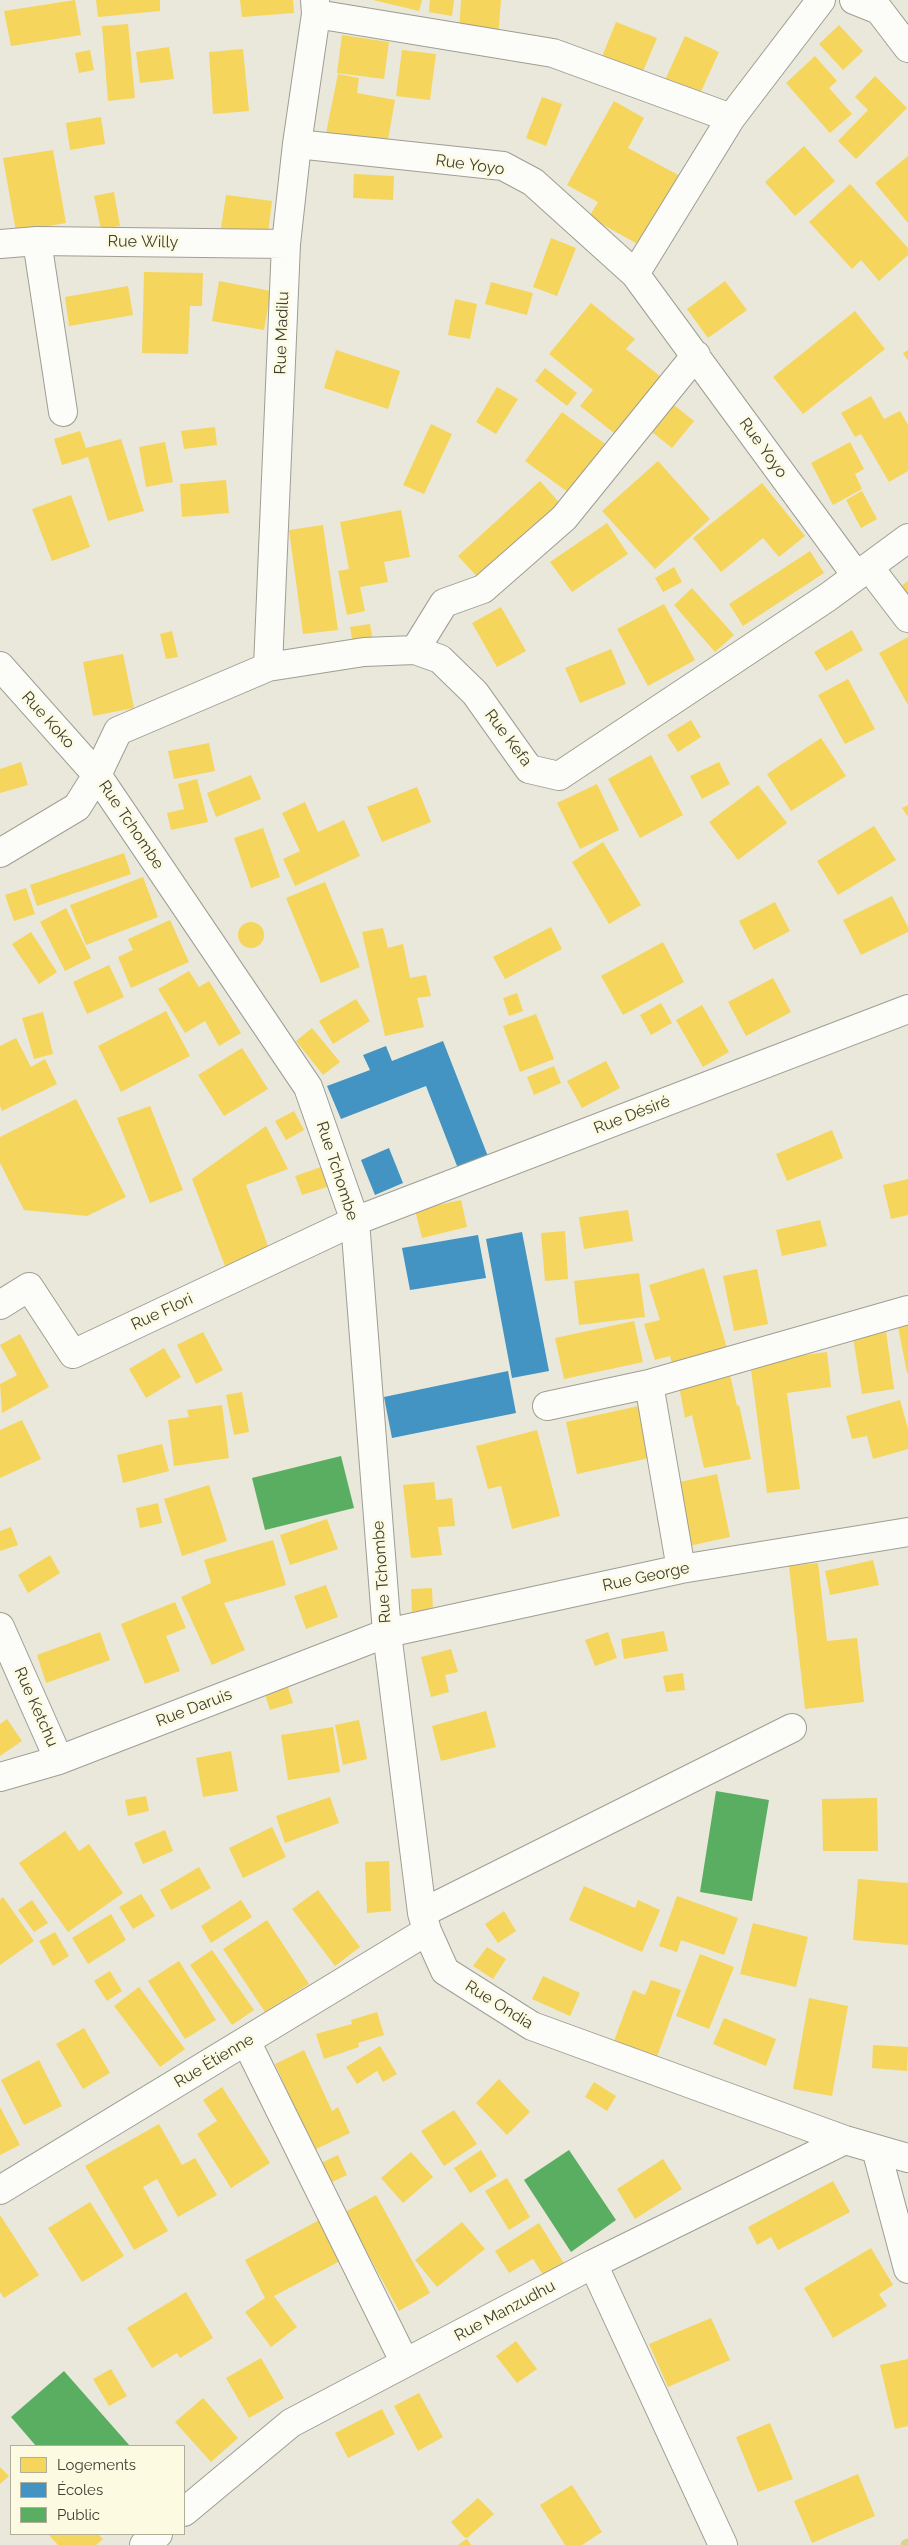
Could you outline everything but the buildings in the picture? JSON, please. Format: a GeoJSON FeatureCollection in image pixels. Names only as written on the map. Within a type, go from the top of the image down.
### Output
{"type":"FeatureCollection","features":[{"type":"Feature","properties":{"kind":"street"},"geometry":{"type":"LineString","coordinates":[[635,274],[731,118],[821,0]]}},
{"type":"Feature","properties":{"kind":"street"},"geometry":{"type":"LineString","coordinates":[[854,0],[879,10],[908,48]]}},
{"type":"Feature","properties":{"kind":"street"},"geometry":{"type":"LineString","coordinates":[[316,7],[553,53],[731,118]]}},
{"type":"Feature","properties":{"kind":"street","name":"Rue Madilu"},"geometry":{"type":"LineString","coordinates":[[268,667],[286,244],[297,144],[316,7]]}},
{"type":"Feature","properties":{"kind":"street","name":"Rue Yoyo"},"geometry":{"type":"LineString","coordinates":[[297,144],[503,166],[533,182],[635,274],[862,571],[908,618]]}},
{"type":"Feature","properties":{"kind":"street"},"geometry":{"type":"LineString","coordinates":[[37,241],[63,412]]}},
{"type":"Feature","properties":{"kind":"street","name":"Rue Willy"},"geometry":{"type":"LineString","coordinates":[[0,244],[37,241],[286,244]]}},
{"type":"Feature","properties":{"kind":"street"},"geometry":{"type":"LineString","coordinates":[[415,650],[444,603],[483,589],[564,518],[696,356]]}},
{"type":"Feature","properties":{"kind":"street","name":"Rue Kefa"},"geometry":{"type":"LineString","coordinates":[[0,853],[76,807],[97,775],[118,731],[268,667],[364,652],[415,650],[440,659],[475,693],[528,769],[559,776],[828,597],[908,538]]}},
{"type":"Feature","properties":{"kind":"street","name":"Rue Koko"},"geometry":{"type":"LineString","coordinates":[[0,666],[97,775]]}},
{"type":"Feature","properties":{"kind":"street","name":"Rue Tchombe"},"geometry":{"type":"LineString","coordinates":[[97,775],[308,1086],[356,1221],[387,1633]]}},
{"type":"Feature","properties":{"kind":"street","name":"Rue Désiré"},"geometry":{"type":"LineString","coordinates":[[356,1221],[908,1009]]}},
{"type":"Feature","properties":{"kind":"street","name":"Rue Flori"},"geometry":{"type":"LineString","coordinates":[[0,1305],[29,1286],[74,1354],[356,1221]]}},
{"type":"Feature","properties":{"kind":"street"},"geometry":{"type":"LineString","coordinates":[[547,1406],[649,1384],[908,1310]]}},
{"type":"Feature","properties":{"kind":"street"},"geometry":{"type":"LineString","coordinates":[[649,1384],[681,1569]]}},
{"type":"Feature","properties":{"kind":"street","name":"Rue George"},"geometry":{"type":"LineString","coordinates":[[387,1633],[681,1569],[908,1532]]}},
{"type":"Feature","properties":{"kind":"street","name":"Rue Ketchu"},"geometry":{"type":"LineString","coordinates":[[0,1627],[60,1760]]}},
{"type":"Feature","properties":{"kind":"street","name":"Rue Daruis"},"geometry":{"type":"LineString","coordinates":[[0,1777],[60,1760],[387,1633]]}},
{"type":"Feature","properties":{"kind":"street","name":"Rue Ondia"},"geometry":{"type":"LineString","coordinates":[[387,1633],[424,1922],[445,1971],[532,2026],[844,2140],[908,2158]]}},
{"type":"Feature","properties":{"kind":"street","name":"Rue Étienne"},"geometry":{"type":"LineString","coordinates":[[0,2190],[246,2041],[424,1922],[792,1728]]}},
{"type":"Feature","properties":{"kind":"street"},"geometry":{"type":"LineString","coordinates":[[246,2041],[405,2363]]}},
{"type":"Feature","properties":{"kind":"street","name":"Rue Manzudhu"},"geometry":{"type":"LineString","coordinates":[[185,2511],[291,2423],[593,2264],[844,2140]]}},
{"type":"Feature","properties":{"kind":"street"},"geometry":{"type":"LineString","coordinates":[[876,2149],[908,2269]]}},
{"type":"Feature","properties":{"kind":"street"},"geometry":{"type":"LineString","coordinates":[[593,2264],[723,2545]]}},
{"type":"Feature","properties":{"kind":"street"},"geometry":{"type":"LineString","coordinates":[[144,2545],[157,2535]]}}]}
